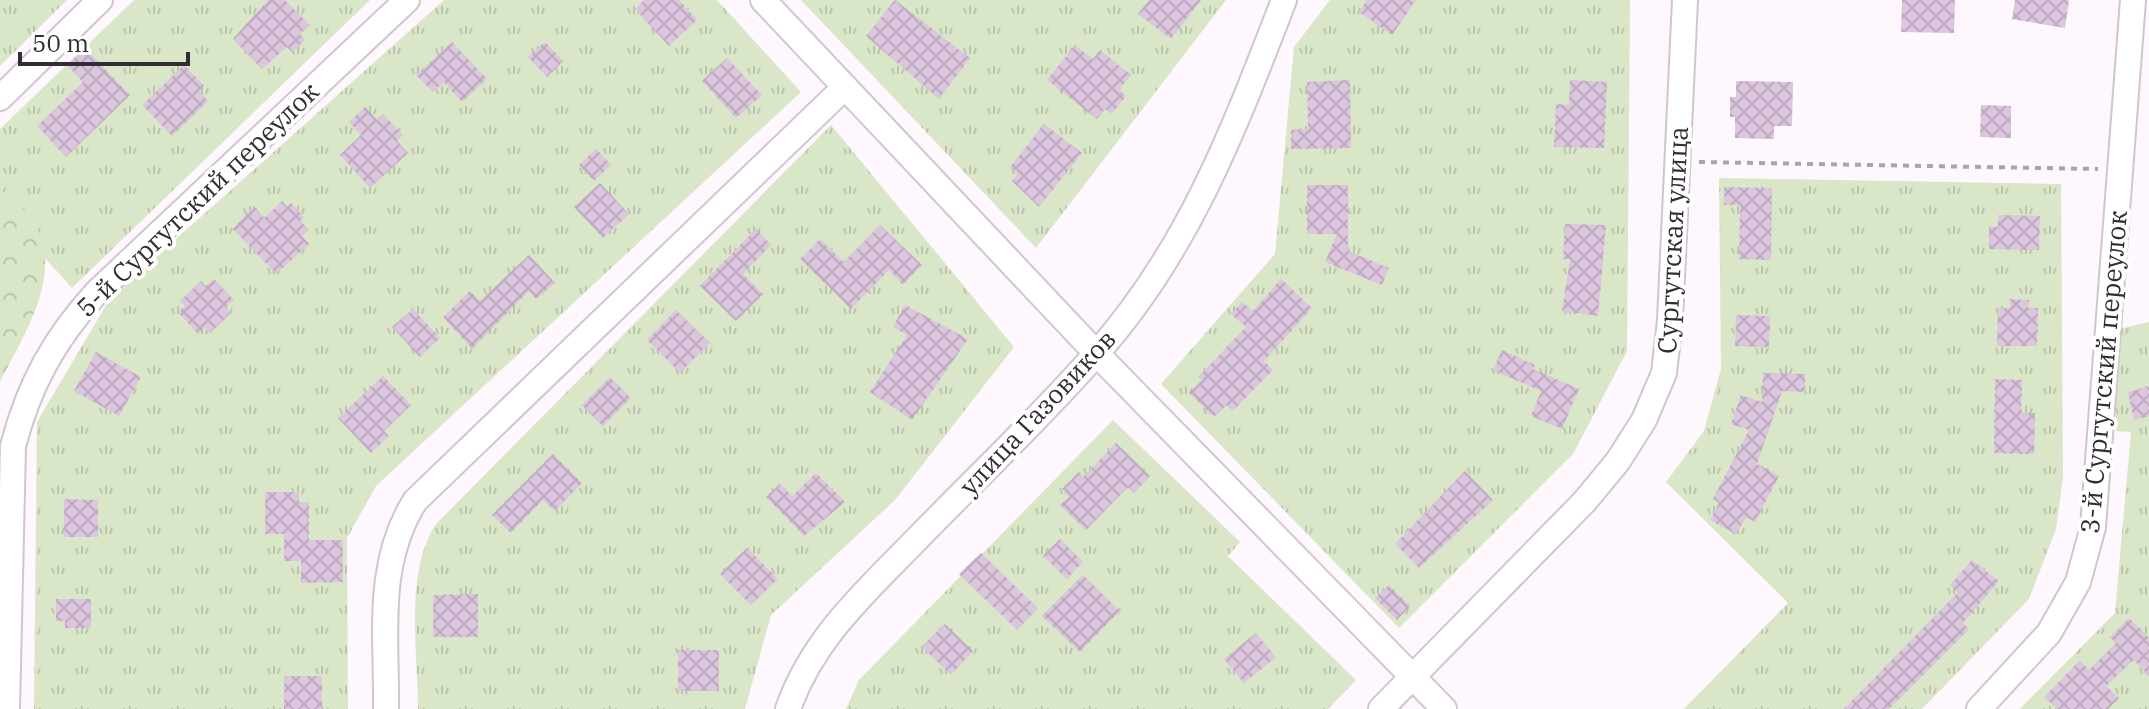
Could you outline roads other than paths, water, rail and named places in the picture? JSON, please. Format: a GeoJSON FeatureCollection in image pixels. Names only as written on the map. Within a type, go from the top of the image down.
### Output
{"type":"FeatureCollection","features":[{"type":"Feature","properties":{"kind":"street"},"geometry":{"type":"LineString","coordinates":[[0,98],[100,0]]}},
{"type":"Feature","properties":{"kind":"street","name":"5-й Сургутский переулок"},"geometry":{"type":"LineString","coordinates":[[7,709],[13,446],[24,404],[42,364],[66,326],[97,292],[407,0]]}},
{"type":"Feature","properties":{"kind":"street"},"geometry":{"type":"LineString","coordinates":[[763,0],[1097,354],[1444,709]]}},
{"type":"Feature","properties":{"kind":"street","name":"улица Газовиков"},"geometry":{"type":"LineString","coordinates":[[788,709],[804,668],[841,616],[1097,354],[1170,256],[1228,147],[1284,0]]}},
{"type":"Feature","properties":{"kind":"street","name":"Сургутская улица"},"geometry":{"type":"LineString","coordinates":[[1381,709],[1585,501],[1618,461],[1644,420],[1664,373],[1670,320],[1685,0]]}},
{"type":"Feature","properties":{"kind":"street","name":"3-й Сургутский переулок"},"geometry":{"type":"LineString","coordinates":[[1979,709],[2049,633],[2078,582],[2093,527],[2133,0]]}},
{"type":"Feature","properties":{"kind":"street"},"geometry":{"type":"LineString","coordinates":[[386,709],[390,553],[400,525],[415,501],[845,87]]}}]}
